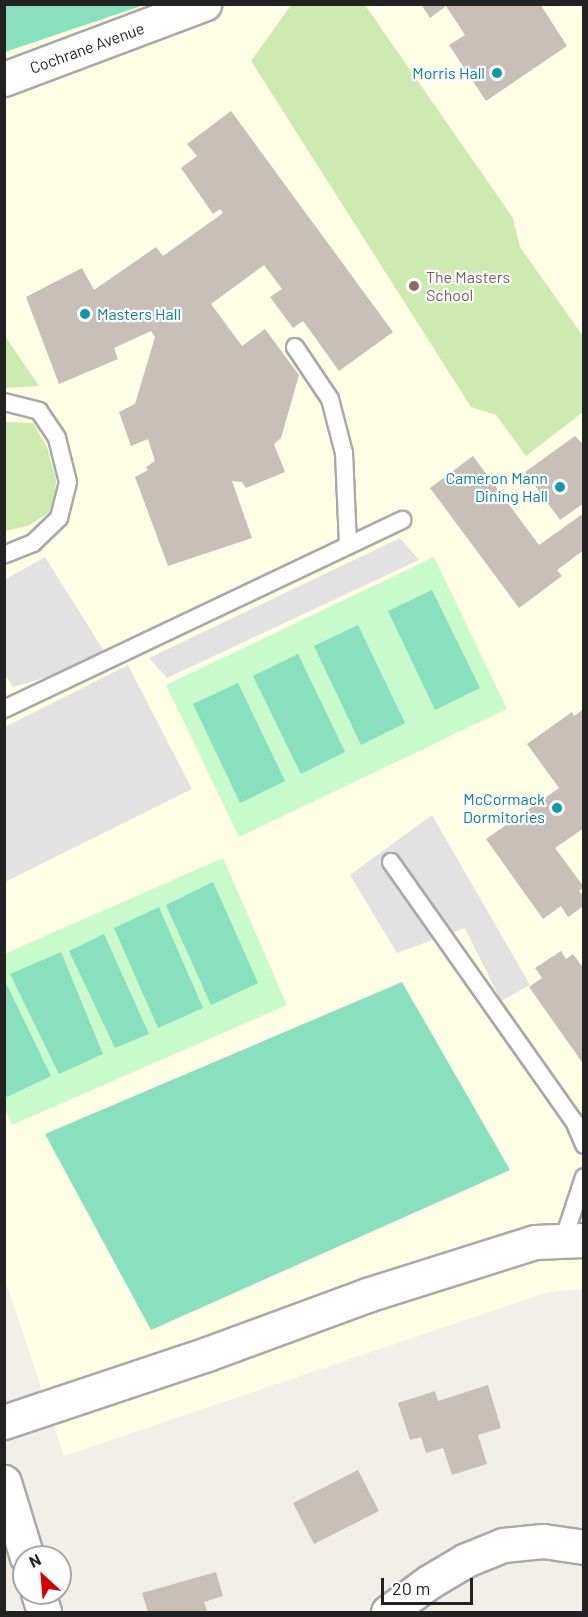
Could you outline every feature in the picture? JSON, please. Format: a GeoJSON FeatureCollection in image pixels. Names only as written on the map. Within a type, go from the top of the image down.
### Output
{"type":"FeatureCollection","features":[{"type":"Feature","properties":{"kind":"street","name":"Cochrane Avenue"},"geometry":{"type":"LineString","coordinates":[[4,79],[204,4]]}},
{"type":"Feature","properties":{"kind":"street"},"geometry":{"type":"LineString","coordinates":[[4,1422],[207,1354],[367,1295],[535,1242],[573,1240]]}},
{"type":"Feature","properties":{"kind":"street"},"geometry":{"type":"LineString","coordinates":[[4,1482],[23,1545]]}},
{"type":"Feature","properties":{"kind":"street"},"geometry":{"type":"LineString","coordinates":[[388,1612],[429,1582],[466,1560],[503,1545],[543,1541],[584,1547]]}},
{"type":"Feature","properties":{"kind":"lane"},"geometry":{"type":"LineString","coordinates":[[295,347],[330,399],[344,453],[348,546]]}},
{"type":"Feature","properties":{"kind":"lane"},"geometry":{"type":"LineString","coordinates":[[4,402],[39,411],[57,438],[68,482],[58,518],[33,543],[4,555]]}},
{"type":"Feature","properties":{"kind":"lane"},"geometry":{"type":"LineString","coordinates":[[4,709],[402,520]]}},
{"type":"Feature","properties":{"kind":"lane"},"geometry":{"type":"LineString","coordinates":[[392,862],[574,1121],[584,1145]]}},
{"type":"Feature","properties":{"kind":"lane"},"geometry":{"type":"LineString","coordinates":[[573,1240],[584,1177]]}},
{"type":"Feature","properties":{"kind":"shaded area","name":"The Masters School"},"geometry":{"type":"Polygon","coordinates":[[[4,5],[584,5],[583,1289],[548,1292],[64,1456],[4,1277],[4,5]]]}},
{"type":"Feature","properties":{"kind":"shaded area"},"geometry":{"type":"Polygon","coordinates":[[[400,538],[419,560],[167,678],[149,658],[400,538]]]}},
{"type":"Feature","properties":{"kind":"shaded area"},"geometry":{"type":"Polygon","coordinates":[[[45,557],[109,659],[13,687],[5,675],[4,580],[45,557]]]}},
{"type":"Feature","properties":{"kind":"shaded area"},"geometry":{"type":"Polygon","coordinates":[[[128,665],[192,789],[5,882],[5,727],[128,665]]]}},
{"type":"Feature","properties":{"kind":"shaded area"},"geometry":{"type":"Polygon","coordinates":[[[432,815],[530,985],[501,1001],[465,928],[397,953],[350,875],[432,815]]]}},
{"type":"Feature","properties":{"kind":"green space"},"geometry":{"type":"Polygon","coordinates":[[[5,4],[144,4],[144,5],[5,52],[5,4]]]}},
{"type":"Feature","properties":{"kind":"green space"},"geometry":{"type":"Polygon","coordinates":[[[291,5],[365,5],[513,218],[520,247],[583,336],[583,412],[526,456],[496,415],[471,407],[251,61],[291,5]]]}},
{"type":"Feature","properties":{"kind":"green space"},"geometry":{"type":"Polygon","coordinates":[[[5,336],[39,386],[5,388],[5,336]]]}},
{"type":"Feature","properties":{"kind":"green space"},"geometry":{"type":"Polygon","coordinates":[[[4,422],[33,423],[47,447],[56,479],[54,509],[28,526],[5,531],[4,422]]]}},
{"type":"Feature","properties":{"kind":"green space"},"geometry":{"type":"Polygon","coordinates":[[[434,557],[507,709],[239,837],[166,685],[434,557]]]}},
{"type":"Feature","properties":{"kind":"green space"},"geometry":{"type":"Polygon","coordinates":[[[432,590],[480,688],[435,710],[388,611],[432,590]]]}},
{"type":"Feature","properties":{"kind":"green space"},"geometry":{"type":"Polygon","coordinates":[[[358,625],[405,723],[361,745],[314,646],[358,625]]]}},
{"type":"Feature","properties":{"kind":"green space"},"geometry":{"type":"Polygon","coordinates":[[[298,654],[345,752],[301,774],[253,676],[298,654]]]}},
{"type":"Feature","properties":{"kind":"green space"},"geometry":{"type":"Polygon","coordinates":[[[238,683],[285,781],[240,803],[193,704],[238,683]]]}},
{"type":"Feature","properties":{"kind":"green space"},"geometry":{"type":"Polygon","coordinates":[[[223,858],[287,1005],[12,1125],[4,1107],[4,954],[223,858]]]}},
{"type":"Feature","properties":{"kind":"green space"},"geometry":{"type":"Polygon","coordinates":[[[213,882],[258,983],[211,1005],[166,905],[213,882]]]}},
{"type":"Feature","properties":{"kind":"green space"},"geometry":{"type":"Polygon","coordinates":[[[159,907],[203,1008],[158,1028],[114,928],[159,907]]]}},
{"type":"Feature","properties":{"kind":"green space"},"geometry":{"type":"Polygon","coordinates":[[[104,934],[149,1034],[115,1048],[69,951],[104,934]]]}},
{"type":"Feature","properties":{"kind":"green space"},"geometry":{"type":"Polygon","coordinates":[[[61,952],[103,1054],[59,1074],[10,974],[61,952]]]}},
{"type":"Feature","properties":{"kind":"green space"},"geometry":{"type":"Polygon","coordinates":[[[5,981],[51,1076],[7,1097],[4,1091],[5,981]]]}},
{"type":"Feature","properties":{"kind":"green space"},"geometry":{"type":"Polygon","coordinates":[[[402,982],[510,1170],[151,1330],[45,1134],[402,982]]]}},
{"type":"Feature","properties":{"kind":"building","name":"Morris Hall"},"geometry":{"type":"Polygon","coordinates":[[[421,4],[540,4],[567,46],[486,101],[449,45],[465,35],[446,6],[430,18],[421,4]]]}},
{"type":"Feature","properties":{"kind":"building"},"geometry":{"type":"Polygon","coordinates":[[[231,111],[393,332],[339,371],[303,321],[293,328],[270,297],[282,289],[264,265],[211,304],[242,346],[265,329],[299,375],[281,438],[274,444],[285,472],[246,488],[242,482],[232,481],[252,538],[168,566],[135,477],[148,470],[146,467],[155,461],[148,439],[131,446],[119,412],[135,404],[155,337],[151,331],[114,348],[118,359],[59,384],[26,297],[82,268],[94,290],[156,247],[163,256],[223,213],[220,209],[213,214],[181,168],[197,156],[187,144],[231,111]]]}},
{"type":"Feature","properties":{"kind":"building","name":"Cameron Mann Dining Hall"},"geometry":{"type":"Polygon","coordinates":[[[575,436],[584,445],[584,503],[560,520],[525,472],[575,436]]]}},
{"type":"Feature","properties":{"kind":"building"},"geometry":{"type":"Polygon","coordinates":[[[473,456],[539,545],[584,513],[584,550],[557,570],[562,576],[519,608],[430,488],[473,456]]]}},
{"type":"Feature","properties":{"kind":"building","name":"McCormack Dormitories"},"geometry":{"type":"Polygon","coordinates":[[[584,709],[584,828],[555,848],[584,887],[579,891],[584,897],[584,906],[568,917],[561,906],[543,919],[486,839],[559,788],[527,744],[572,712],[574,716],[584,709]]]}},
{"type":"Feature","properties":{"kind":"building"},"geometry":{"type":"Polygon","coordinates":[[[561,951],[566,959],[573,954],[584,969],[584,1065],[529,987],[542,978],[535,968],[561,951]]]}},
{"type":"Feature","properties":{"kind":"building"},"geometry":{"type":"Polygon","coordinates":[[[488,1385],[501,1428],[478,1435],[487,1464],[452,1475],[443,1448],[426,1453],[421,1437],[410,1440],[398,1403],[435,1391],[438,1401],[488,1385]]]}},
{"type":"Feature","properties":{"kind":"building"},"geometry":{"type":"Polygon","coordinates":[[[358,1470],[379,1511],[314,1544],[293,1503],[358,1470]]]}},
{"type":"Feature","properties":{"kind":"building"},"geometry":{"type":"Polygon","coordinates":[[[216,1572],[223,1596],[204,1602],[207,1611],[148,1612],[142,1593],[216,1572]]]}},
{"type":"Feature","properties":{"kind":"place","name":"Morris Hall"},"geometry":{"type":"Point","coordinates":[497,73]}},
{"type":"Feature","properties":{"kind":"place","name":"The Masters School"},"geometry":{"type":"Point","coordinates":[414,286]}},
{"type":"Feature","properties":{"kind":"place","name":"Masters Hall"},"geometry":{"type":"Point","coordinates":[85,314]}},
{"type":"Feature","properties":{"kind":"place","name":"Cameron Mann Dining Hall"},"geometry":{"type":"Point","coordinates":[560,487]}},
{"type":"Feature","properties":{"kind":"place","name":"McCormack Dormitories"},"geometry":{"type":"Point","coordinates":[557,808]}}]}
